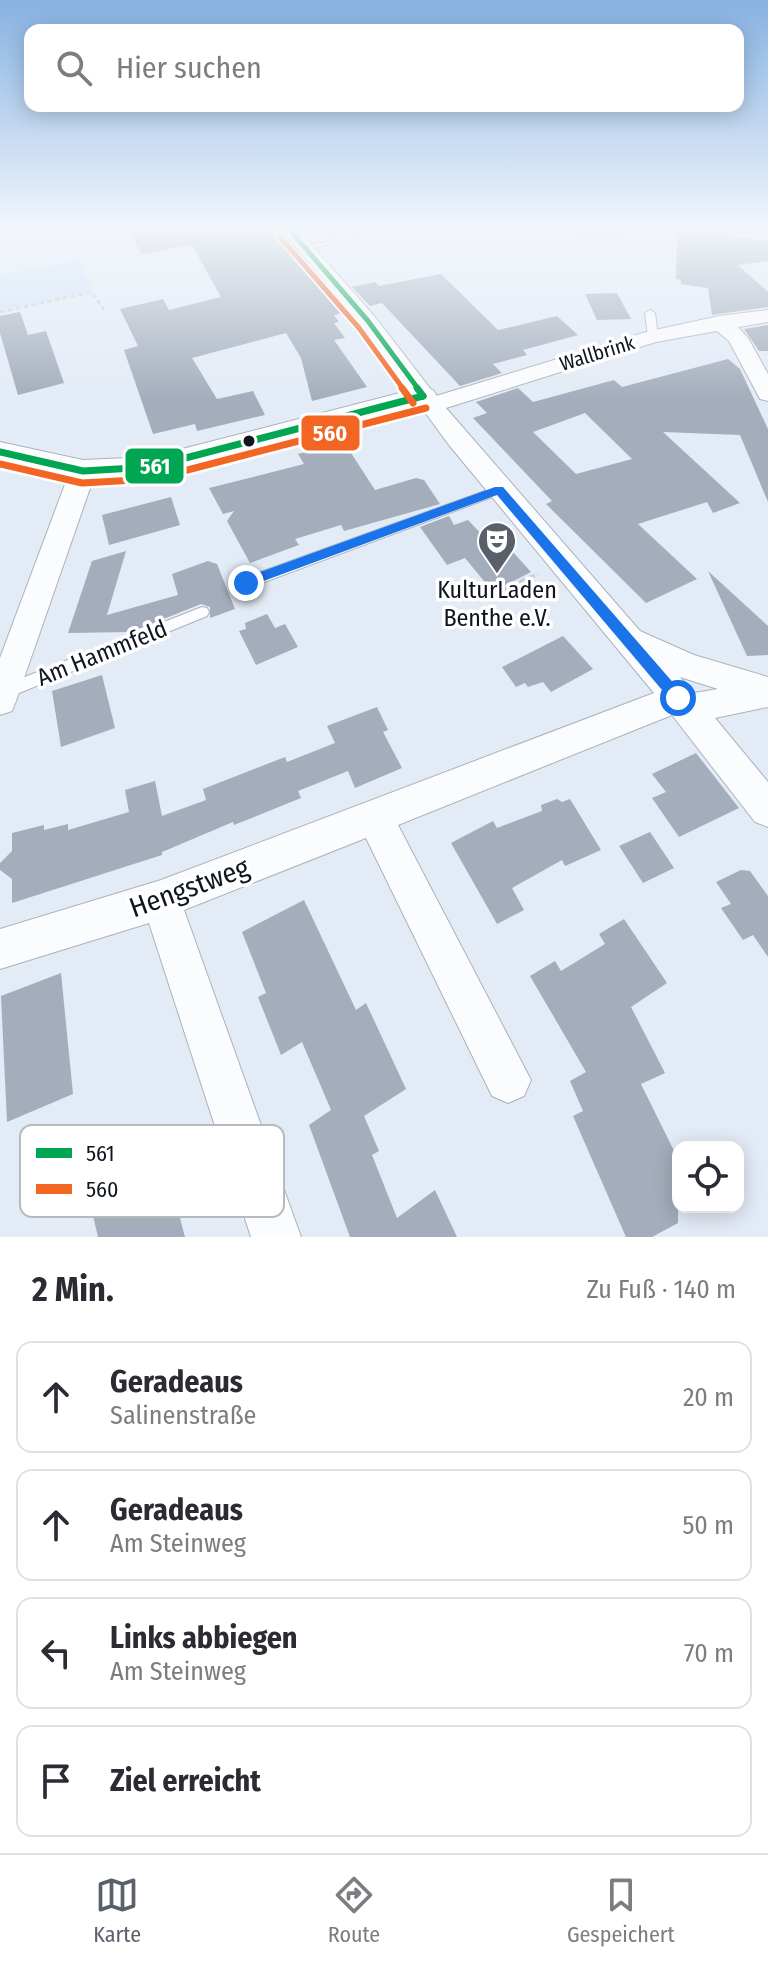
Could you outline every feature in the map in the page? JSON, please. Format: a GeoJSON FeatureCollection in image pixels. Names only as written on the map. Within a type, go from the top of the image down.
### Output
{"type":"FeatureCollection","features":[{"type":"Feature","properties":{"kind":"street"},"geometry":{"type":"LineString","coordinates":[[338,286],[499,490],[628,638],[768,810]]}},
{"type":"Feature","properties":{"kind":"street","name":"Wallbrink"},"geometry":{"type":"LineString","coordinates":[[427,401],[653,336],[719,322],[768,316]]}},
{"type":"Feature","properties":{"kind":"street"},"geometry":{"type":"LineString","coordinates":[[719,322],[738,338],[768,394]]}},
{"type":"Feature","properties":{"kind":"street"},"geometry":{"type":"LineString","coordinates":[[0,452],[83,471],[151,467],[427,401]]}},
{"type":"Feature","properties":{"kind":"street","name":"Am Hammfeld"},"geometry":{"type":"LineString","coordinates":[[1,697],[83,471]]}},
{"type":"Feature","properties":{"kind":"street"},"geometry":{"type":"LineString","coordinates":[[628,638],[686,666],[768,692]]}},
{"type":"Feature","properties":{"kind":"street","name":"Hengstweg"},"geometry":{"type":"LineString","coordinates":[[0,949],[161,900],[374,816],[683,704],[768,692]]}},
{"type":"Feature","properties":{"kind":"street"},"geometry":{"type":"LineString","coordinates":[[374,816],[508,1080]]}},
{"type":"Feature","properties":{"kind":"street"},"geometry":{"type":"LineString","coordinates":[[161,900],[238,1125]]}},
{"type":"Feature","properties":{"kind":"street"},"geometry":{"type":"LineString","coordinates":[[269,1217],[276,1237]]}},
{"type":"Feature","properties":{"kind":"lane"},"geometry":{"type":"LineString","coordinates":[[650,313],[653,336]]}},
{"type":"Feature","properties":{"kind":"lane"},"geometry":{"type":"LineString","coordinates":[[246,583],[499,490]]}},
{"type":"Feature","properties":{"kind":"lane","name":"Am Hammfeld"},"geometry":{"type":"LineString","coordinates":[[1,697],[202,612]]}},
{"type":"Feature","properties":{"kind":"path"},"geometry":{"type":"LineString","coordinates":[[0,312],[92,292],[104,310]]}},
{"type":"Feature","properties":{"kind":"path"},"geometry":{"type":"LineString","coordinates":[[473,593],[486,597],[546,571]]}},
{"type":"Feature","properties":{"kind":"shaded area"},"geometry":{"type":"Polygon","coordinates":[[[0,286],[91,286],[93,291],[0,310],[0,286]]]}},
{"type":"Feature","properties":{"kind":"building"},"geometry":{"type":"Polygon","coordinates":[[[215,286],[324,286],[346,312],[334,315],[339,322],[334,323],[345,338],[334,340],[367,387],[312,401],[301,358],[286,333],[192,358],[217,399],[253,391],[265,415],[197,431],[195,424],[153,434],[124,350],[138,346],[120,309],[163,299],[169,310],[221,297],[215,286]]]}},
{"type":"Feature","properties":{"kind":"building"},"geometry":{"type":"Polygon","coordinates":[[[453,286],[498,330],[557,316],[578,335],[523,350],[527,355],[493,364],[502,373],[460,386],[382,303],[370,306],[352,287],[453,286]]]}},
{"type":"Feature","properties":{"kind":"building"},"geometry":{"type":"Polygon","coordinates":[[[693,286],[761,286],[768,292],[768,307],[712,315],[708,288],[693,286]]]}},
{"type":"Feature","properties":{"kind":"building"},"geometry":{"type":"Polygon","coordinates":[[[617,293],[631,319],[597,320],[585,294],[617,293]]]}},
{"type":"Feature","properties":{"kind":"building"},"geometry":{"type":"Polygon","coordinates":[[[20,312],[28,335],[46,331],[64,383],[18,395],[0,333],[0,316],[20,312]]]}},
{"type":"Feature","properties":{"kind":"building"},"geometry":{"type":"Polygon","coordinates":[[[768,325],[768,351],[759,351],[744,329],[768,325]]]}},
{"type":"Feature","properties":{"kind":"building"},"geometry":{"type":"Polygon","coordinates":[[[728,359],[740,369],[768,429],[768,502],[740,435],[663,432],[740,503],[713,513],[707,502],[638,524],[697,579],[646,603],[546,504],[552,501],[473,418],[487,413],[476,402],[518,388],[533,402],[614,380],[622,387],[728,359]],[[585,413],[533,432],[576,474],[632,459],[585,413]]]}},
{"type":"Feature","properties":{"kind":"building"},"geometry":{"type":"Polygon","coordinates":[[[340,442],[346,453],[351,453],[375,490],[416,478],[424,480],[440,504],[344,531],[341,525],[295,539],[299,545],[250,563],[227,521],[234,511],[223,514],[209,488],[304,464],[298,454],[340,442]]]}},
{"type":"Feature","properties":{"kind":"building"},"geometry":{"type":"Polygon","coordinates":[[[171,497],[180,525],[109,545],[102,515],[171,497]]]}},
{"type":"Feature","properties":{"kind":"building"},"geometry":{"type":"Polygon","coordinates":[[[449,516],[454,525],[468,520],[491,544],[502,540],[531,572],[493,592],[465,558],[447,565],[420,527],[449,516]]]}},
{"type":"Feature","properties":{"kind":"building"},"geometry":{"type":"Polygon","coordinates":[[[126,551],[107,615],[178,595],[172,574],[208,561],[217,564],[235,609],[210,618],[210,607],[201,604],[131,632],[68,633],[92,561],[126,551]]]}},
{"type":"Feature","properties":{"kind":"building"},"geometry":{"type":"Polygon","coordinates":[[[708,571],[768,626],[768,655],[747,656],[708,571]]]}},
{"type":"Feature","properties":{"kind":"building"},"geometry":{"type":"Polygon","coordinates":[[[267,614],[275,628],[285,624],[298,647],[256,665],[239,631],[246,629],[245,623],[267,614]]]}},
{"type":"Feature","properties":{"kind":"building"},"geometry":{"type":"Polygon","coordinates":[[[563,636],[593,669],[551,692],[543,682],[516,687],[502,667],[563,636]]]}},
{"type":"Feature","properties":{"kind":"building"},"geometry":{"type":"Polygon","coordinates":[[[102,675],[115,728],[61,747],[52,691],[102,675]]]}},
{"type":"Feature","properties":{"kind":"building"},"geometry":{"type":"Polygon","coordinates":[[[377,707],[388,730],[383,732],[402,768],[355,788],[348,771],[298,791],[301,798],[234,825],[233,822],[162,852],[162,855],[12,903],[12,879],[0,870],[0,863],[12,851],[12,833],[44,825],[44,830],[68,824],[68,830],[129,812],[125,790],[155,781],[162,816],[206,800],[203,789],[285,757],[287,762],[335,743],[327,726],[377,707]]]}},
{"type":"Feature","properties":{"kind":"building"},"geometry":{"type":"Polygon","coordinates":[[[696,753],[739,808],[679,837],[652,798],[666,792],[652,774],[696,753]]]}},
{"type":"Feature","properties":{"kind":"building"},"geometry":{"type":"Polygon","coordinates":[[[557,799],[562,802],[570,799],[601,850],[565,866],[562,860],[512,888],[524,910],[497,924],[451,843],[493,821],[497,828],[542,811],[541,805],[557,799]]]}},
{"type":"Feature","properties":{"kind":"building"},"geometry":{"type":"Polygon","coordinates":[[[650,832],[674,868],[643,883],[619,846],[650,832]]]}},
{"type":"Feature","properties":{"kind":"building"},"geometry":{"type":"Polygon","coordinates":[[[741,870],[750,871],[768,896],[768,957],[753,935],[743,940],[721,908],[731,904],[716,882],[741,870]]]}},
{"type":"Feature","properties":{"kind":"building"},"geometry":{"type":"Polygon","coordinates":[[[304,900],[356,1010],[366,1003],[406,1089],[364,1116],[379,1151],[372,1155],[397,1218],[435,1190],[457,1237],[350,1237],[309,1125],[331,1110],[302,1042],[281,1055],[258,997],[266,993],[242,932],[304,900]]]}},
{"type":"Feature","properties":{"kind":"building"},"geometry":{"type":"Polygon","coordinates":[[[624,919],[667,983],[631,1007],[665,1073],[641,1084],[672,1147],[672,1213],[678,1213],[678,1223],[652,1237],[626,1237],[573,1116],[583,1111],[570,1081],[586,1072],[530,976],[555,961],[561,971],[605,944],[599,934],[624,919]]]}},
{"type":"Feature","properties":{"kind":"building"},"geometry":{"type":"Polygon","coordinates":[[[61,973],[73,1094],[7,1122],[1,996],[61,973]]]}},
{"type":"Feature","properties":{"kind":"building"},"geometry":{"type":"Polygon","coordinates":[[[93,1217],[180,1217],[185,1237],[98,1237],[93,1217]]]}},
{"type":"Feature","properties":{"kind":"transit line","name":"560"},"geometry":{"type":"LineString","coordinates":[[322,286],[359,328],[413,403]]}},
{"type":"Feature","properties":{"kind":"transit line","name":"561"},"geometry":{"type":"LineString","coordinates":[[338,286],[368,321],[423,396]]}},
{"type":"Feature","properties":{"kind":"transit line","name":"561"},"geometry":{"type":"LineString","coordinates":[[0,452],[83,471],[151,467],[423,396]]}},
{"type":"Feature","properties":{"kind":"transit line","name":"560"},"geometry":{"type":"LineString","coordinates":[[0,464],[82,483],[153,479],[426,408]]}},
{"type":"Feature","properties":{"kind":"place","name":"KulturLaden Benthe e.V."},"geometry":{"type":"Point","coordinates":[497,575]}},
{"type":"Feature","properties":{"kind":"route"},"geometry":{"type":"LineString","coordinates":[[246,583],[499,490],[678,698]]}}]}
